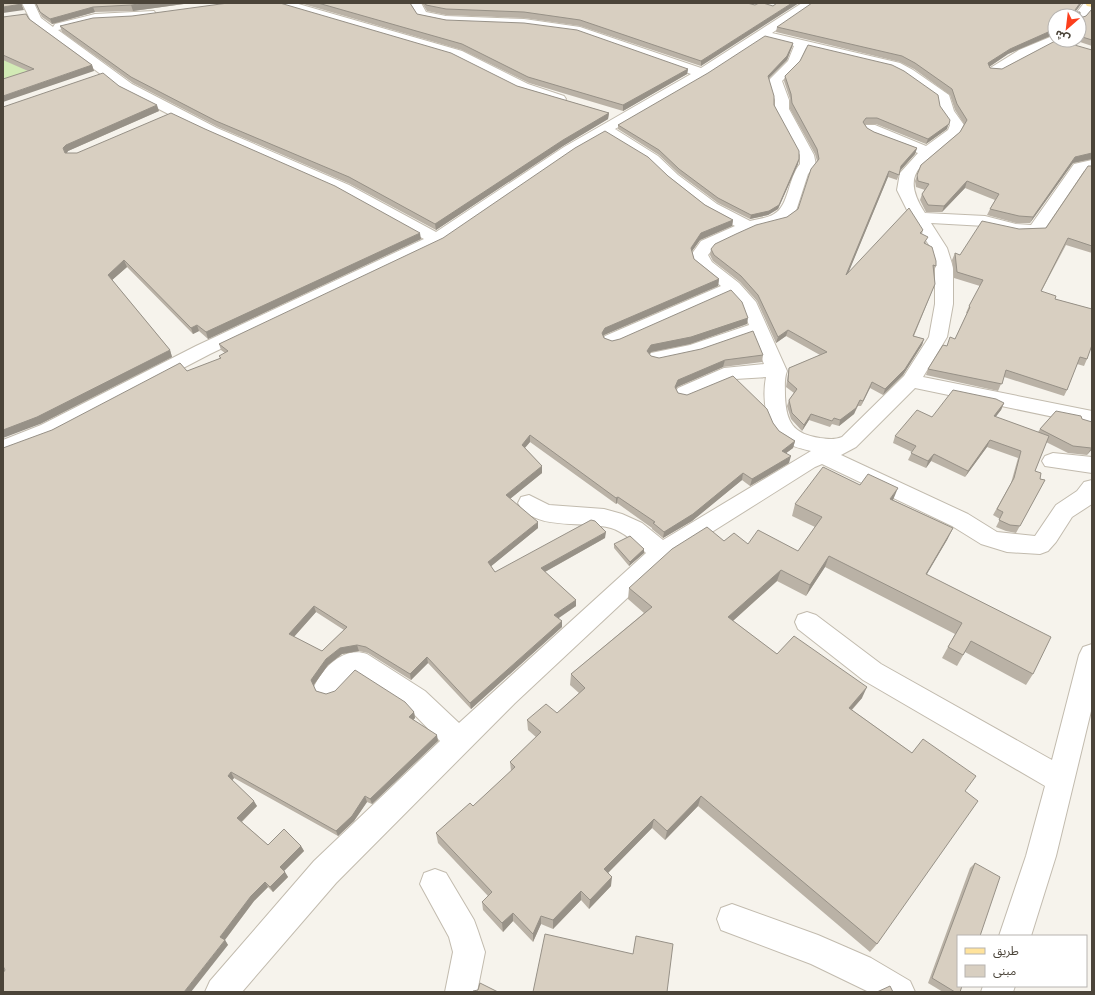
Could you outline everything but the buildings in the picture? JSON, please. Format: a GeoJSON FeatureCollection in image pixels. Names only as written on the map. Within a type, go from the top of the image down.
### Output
{"type":"FeatureCollection","features":[{"type":"Feature","properties":{"kind":"street"},"geometry":{"type":"LineString","coordinates":[[282,3],[457,54],[523,87],[573,104]]}},
{"type":"Feature","properties":{"kind":"street"},"geometry":{"type":"LineString","coordinates":[[415,3],[422,15],[432,18],[446,20],[524,23],[580,31],[702,73]]}},
{"type":"Feature","properties":{"kind":"street"},"geometry":{"type":"LineString","coordinates":[[3,448],[48,430],[203,350],[437,239],[612,120],[702,73],[810,3]]}},
{"type":"Feature","properties":{"kind":"street"},"geometry":{"type":"LineString","coordinates":[[95,18],[113,6]]}},
{"type":"Feature","properties":{"kind":"street"},"geometry":{"type":"LineString","coordinates":[[27,11],[49,30],[127,87],[212,131],[343,188],[437,239]]}},
{"type":"Feature","properties":{"kind":"street"},"geometry":{"type":"LineString","coordinates":[[49,30],[95,18],[164,12]]}},
{"type":"Feature","properties":{"kind":"street"},"geometry":{"type":"LineString","coordinates":[[220,992],[325,872],[459,741],[661,553],[807,462],[849,442],[911,381],[938,337],[944,304],[942,257],[934,240],[919,218],[908,197],[905,182],[908,173],[928,152],[954,132],[957,125],[947,111],[944,98],[900,68],[762,34]]}},
{"type":"Feature","properties":{"kind":"street"},"geometry":{"type":"LineString","coordinates":[[801,44],[795,60],[790,67],[781,72],[775,80],[782,100],[782,109],[807,155],[808,164],[801,173],[789,211],[786,215],[748,226],[713,242],[702,250],[699,255],[700,260],[733,287],[750,306],[777,371],[774,379],[776,408],[778,419],[784,432],[804,443],[830,451],[960,520],[975,532],[989,539],[1008,544],[1040,545],[1050,536],[1064,511],[1087,498],[1092,488]]}},
{"type":"Feature","properties":{"kind":"street"},"geometry":{"type":"LineString","coordinates":[[994,70],[1047,46]]}},
{"type":"Feature","properties":{"kind":"street"},"geometry":{"type":"LineString","coordinates":[[93,77],[108,72]]}},
{"type":"Feature","properties":{"kind":"street"},"geometry":{"type":"LineString","coordinates":[[160,117],[174,111]]}},
{"type":"Feature","properties":{"kind":"street"},"geometry":{"type":"LineString","coordinates":[[612,120],[673,178],[711,207],[748,226]]}},
{"type":"Feature","properties":{"kind":"street"},"geometry":{"type":"LineString","coordinates":[[870,128],[928,152]]}},
{"type":"Feature","properties":{"kind":"street"},"geometry":{"type":"LineString","coordinates":[[919,218],[985,221],[1016,229],[1036,230],[1079,167],[1092,165]]}},
{"type":"Feature","properties":{"kind":"street"},"geometry":{"type":"LineString","coordinates":[[612,340],[733,287]]}},
{"type":"Feature","properties":{"kind":"street"},"geometry":{"type":"LineString","coordinates":[[658,357],[693,350],[759,328]]}},
{"type":"Feature","properties":{"kind":"street"},"geometry":{"type":"LineString","coordinates":[[685,393],[731,373],[758,370],[777,371]]}},
{"type":"Feature","properties":{"kind":"street"},"geometry":{"type":"LineString","coordinates":[[911,381],[1092,418]]}},
{"type":"Feature","properties":{"kind":"street"},"geometry":{"type":"LineString","coordinates":[[1053,460],[1092,464]]}},
{"type":"Feature","properties":{"kind":"street"},"geometry":{"type":"LineString","coordinates":[[528,503],[541,511],[556,514],[594,516],[630,526],[645,537],[661,553]]}},
{"type":"Feature","properties":{"kind":"street"},"geometry":{"type":"LineString","coordinates":[[807,622],[872,672],[1060,780]]}},
{"type":"Feature","properties":{"kind":"street"},"geometry":{"type":"LineString","coordinates":[[1015,935],[1041,856],[1092,655]]}},
{"type":"Feature","properties":{"kind":"street"},"geometry":{"type":"LineString","coordinates":[[326,687],[350,663],[358,662],[416,699],[459,741]]}},
{"type":"Feature","properties":{"kind":"street"},"geometry":{"type":"LineString","coordinates":[[435,884],[464,930],[469,952],[462,992]]}},
{"type":"Feature","properties":{"kind":"street"},"geometry":{"type":"LineString","coordinates":[[732,919],[812,948],[863,971],[899,992]]}},
{"type":"Feature","properties":{"kind":"green space"},"geometry":{"type":"Polygon","coordinates":[[[3,58],[28,71],[3,80],[3,58]]]}}]}
